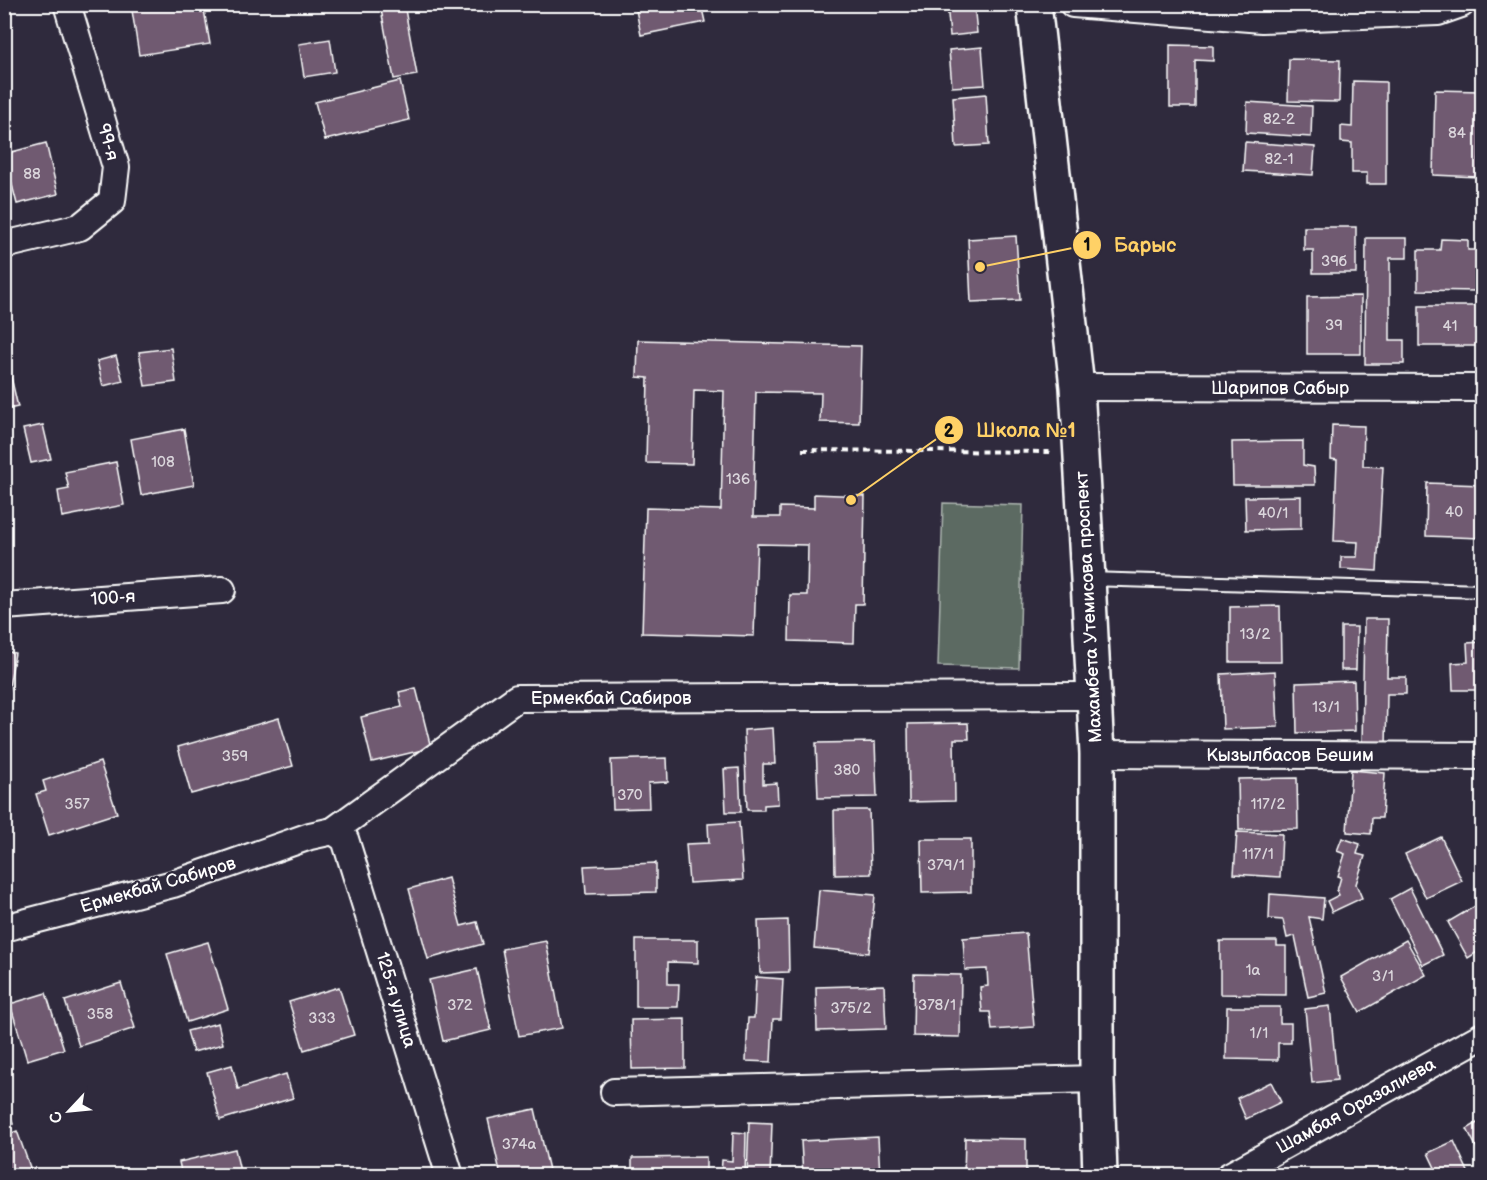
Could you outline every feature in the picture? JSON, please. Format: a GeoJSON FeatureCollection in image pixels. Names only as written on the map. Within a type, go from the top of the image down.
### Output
{"type":"FeatureCollection","features":[{"type":"Feature","properties":{"kind":"street","name":"99-я"},"geometry":{"type":"LineString","coordinates":[[4,245],[80,227],[112,201],[116,167],[67,4]]}},
{"type":"Feature","properties":{"kind":"street","name":"Махамбета Утемисова проспект"},"geometry":{"type":"LineString","coordinates":[[1034,4],[1077,387],[1081,452],[1097,754],[1097,1079],[1100,1176]]}},
{"type":"Feature","properties":{"kind":"street"},"geometry":{"type":"LineString","coordinates":[[1073,4],[1262,19],[1438,12],[1461,4]]}},
{"type":"Feature","properties":{"kind":"street","name":"Шарипов Сабыр"},"geometry":{"type":"LineString","coordinates":[[1077,387],[1482,388]]}},
{"type":"Feature","properties":{"kind":"street","name":"100-я"},"geometry":{"type":"LineString","coordinates":[[4,606],[222,590]]}},
{"type":"Feature","properties":{"kind":"street","name":"Ермекбай Сабиров"},"geometry":{"type":"LineString","coordinates":[[4,928],[173,884],[310,836],[333,831],[517,698],[1094,696]]}},
{"type":"Feature","properties":{"kind":"street","name":"Кызылбасов Бешим"},"geometry":{"type":"LineString","coordinates":[[1097,754],[1482,756]]}},
{"type":"Feature","properties":{"kind":"street","name":"125-я улица"},"geometry":{"type":"LineString","coordinates":[[333,831],[345,839],[450,1176]]}},
{"type":"Feature","properties":{"kind":"street","name":"Шамбая Оразалиева"},"geometry":{"type":"LineString","coordinates":[[1229,1176],[1482,1036]]}},
{"type":"Feature","properties":{"kind":"street"},"geometry":{"type":"LineString","coordinates":[[614,1092],[1097,1079]]}},
{"type":"Feature","properties":{"kind":"lane"},"geometry":{"type":"LineString","coordinates":[[1088,579],[1482,591]]}},
{"type":"Feature","properties":{"kind":"path"},"geometry":{"type":"LineString","coordinates":[[802,450],[1081,452]]}},
{"type":"Feature","properties":{"kind":"green space"},"geometry":{"type":"Polygon","coordinates":[[[943,503],[1023,505],[1019,668],[938,666],[943,503]]]}},
{"type":"Feature","properties":{"kind":"building"},"geometry":{"type":"Polygon","coordinates":[[[131,4],[203,4],[210,44],[139,55],[131,4]]]}},
{"type":"Feature","properties":{"kind":"building"},"geometry":{"type":"Polygon","coordinates":[[[380,4],[404,4],[417,75],[394,79],[380,4]]]}},
{"type":"Feature","properties":{"kind":"building"},"geometry":{"type":"Polygon","coordinates":[[[427,4],[444,4],[428,9],[427,4]]]}},
{"type":"Feature","properties":{"kind":"building"},"geometry":{"type":"Polygon","coordinates":[[[661,4],[701,4],[705,22],[641,35],[636,10],[661,4]]]}},
{"type":"Feature","properties":{"kind":"building"},"geometry":{"type":"Polygon","coordinates":[[[947,4],[974,4],[977,33],[950,36],[947,4]]]}},
{"type":"Feature","properties":{"kind":"building"},"geometry":{"type":"Polygon","coordinates":[[[330,39],[335,72],[304,77],[299,44],[330,39]]]}},
{"type":"Feature","properties":{"kind":"building"},"geometry":{"type":"Polygon","coordinates":[[[1170,45],[1213,46],[1213,61],[1195,60],[1195,107],[1170,107],[1170,45]]]}},
{"type":"Feature","properties":{"kind":"building"},"geometry":{"type":"Polygon","coordinates":[[[982,47],[985,85],[952,87],[949,50],[982,47]]]}},
{"type":"Feature","properties":{"kind":"building"},"geometry":{"type":"Polygon","coordinates":[[[1289,59],[1340,60],[1339,102],[1288,101],[1289,59]]]}},
{"type":"Feature","properties":{"kind":"building"},"geometry":{"type":"Polygon","coordinates":[[[400,81],[409,120],[325,140],[315,102],[400,81]]]}},
{"type":"Feature","properties":{"kind":"building"},"geometry":{"type":"Polygon","coordinates":[[[1353,81],[1386,82],[1386,184],[1367,184],[1367,173],[1352,173],[1352,143],[1341,142],[1341,126],[1352,127],[1353,81]]]}},
{"type":"Feature","properties":{"kind":"building"},"geometry":{"type":"Polygon","coordinates":[[[1435,90],[1481,91],[1478,177],[1433,175],[1435,90]]]}},
{"type":"Feature","properties":{"kind":"building"},"geometry":{"type":"Polygon","coordinates":[[[986,94],[989,145],[956,147],[953,97],[986,94]]]}},
{"type":"Feature","properties":{"kind":"building"},"geometry":{"type":"Polygon","coordinates":[[[1247,102],[1312,106],[1311,137],[1246,133],[1247,102]]]}},
{"type":"Feature","properties":{"kind":"building"},"geometry":{"type":"Polygon","coordinates":[[[1245,142],[1315,147],[1313,175],[1243,171],[1245,142]]]}},
{"type":"Feature","properties":{"kind":"building"},"geometry":{"type":"Polygon","coordinates":[[[46,143],[58,194],[17,204],[4,154],[46,143]]]}},
{"type":"Feature","properties":{"kind":"building"},"geometry":{"type":"Polygon","coordinates":[[[1304,227],[1356,227],[1356,273],[1313,273],[1313,250],[1304,250],[1304,227]]]}},
{"type":"Feature","properties":{"kind":"building"},"geometry":{"type":"Polygon","coordinates":[[[1016,236],[1020,300],[971,302],[968,239],[1016,236]]]}},
{"type":"Feature","properties":{"kind":"building"},"geometry":{"type":"Polygon","coordinates":[[[1366,238],[1407,238],[1407,258],[1390,258],[1390,340],[1404,340],[1404,364],[1365,364],[1366,238]]]}},
{"type":"Feature","properties":{"kind":"building"},"geometry":{"type":"Polygon","coordinates":[[[1441,239],[1468,240],[1468,250],[1478,250],[1477,291],[1418,290],[1418,250],[1440,250],[1441,239]]]}},
{"type":"Feature","properties":{"kind":"building"},"geometry":{"type":"Polygon","coordinates":[[[1361,296],[1361,354],[1307,354],[1307,297],[1361,296]]]}},
{"type":"Feature","properties":{"kind":"building"},"geometry":{"type":"Polygon","coordinates":[[[1419,306],[1481,306],[1481,346],[1419,346],[1419,306]]]}},
{"type":"Feature","properties":{"kind":"building"},"geometry":{"type":"Polygon","coordinates":[[[638,340],[861,346],[859,423],[820,422],[821,393],[756,392],[753,517],[780,517],[780,507],[814,508],[814,494],[865,496],[863,604],[855,604],[854,643],[789,641],[790,595],[807,595],[808,545],[757,544],[754,636],[642,633],[646,508],[721,510],[724,391],[694,390],[692,464],[646,463],[648,378],[637,377],[638,340]]]}},
{"type":"Feature","properties":{"kind":"building"},"geometry":{"type":"Polygon","coordinates":[[[171,348],[176,382],[145,386],[139,352],[171,348]]]}},
{"type":"Feature","properties":{"kind":"building"},"geometry":{"type":"Polygon","coordinates":[[[116,356],[123,381],[103,386],[97,361],[116,356]]]}},
{"type":"Feature","properties":{"kind":"building"},"geometry":{"type":"Polygon","coordinates":[[[11,377],[18,407],[4,410],[4,379],[11,377]]]}},
{"type":"Feature","properties":{"kind":"building"},"geometry":{"type":"Polygon","coordinates":[[[43,425],[51,459],[31,463],[23,429],[43,425]]]}},
{"type":"Feature","properties":{"kind":"building"},"geometry":{"type":"Polygon","coordinates":[[[1332,425],[1364,426],[1363,466],[1383,467],[1377,571],[1341,569],[1341,557],[1357,557],[1358,542],[1334,541],[1337,460],[1331,459],[1332,425]]]}},
{"type":"Feature","properties":{"kind":"building"},"geometry":{"type":"Polygon","coordinates":[[[184,429],[194,485],[141,495],[131,439],[184,429]]]}},
{"type":"Feature","properties":{"kind":"building"},"geometry":{"type":"Polygon","coordinates":[[[1303,441],[1303,465],[1314,467],[1315,485],[1233,485],[1232,442],[1303,441]]]}},
{"type":"Feature","properties":{"kind":"building"},"geometry":{"type":"Polygon","coordinates":[[[116,462],[124,505],[62,517],[58,491],[69,489],[65,472],[116,462]]]}},
{"type":"Feature","properties":{"kind":"building"},"geometry":{"type":"Polygon","coordinates":[[[1427,483],[1482,485],[1481,538],[1426,536],[1427,483]]]}},
{"type":"Feature","properties":{"kind":"building"},"geometry":{"type":"Polygon","coordinates":[[[1301,496],[1301,529],[1246,530],[1245,497],[1301,496]]]}},
{"type":"Feature","properties":{"kind":"building"},"geometry":{"type":"Polygon","coordinates":[[[1280,606],[1281,662],[1230,662],[1230,607],[1280,606]]]}},
{"type":"Feature","properties":{"kind":"building"},"geometry":{"type":"Polygon","coordinates":[[[1364,619],[1388,619],[1387,677],[1406,677],[1406,694],[1387,694],[1386,748],[1362,747],[1364,619]]]}},
{"type":"Feature","properties":{"kind":"building"},"geometry":{"type":"Polygon","coordinates":[[[1341,627],[1357,627],[1356,670],[1341,670],[1341,627]]]}},
{"type":"Feature","properties":{"kind":"building"},"geometry":{"type":"Polygon","coordinates":[[[1482,642],[1482,690],[1453,690],[1452,663],[1468,662],[1467,643],[1482,642]]]}},
{"type":"Feature","properties":{"kind":"building"},"geometry":{"type":"Polygon","coordinates":[[[4,651],[15,653],[7,699],[4,698],[4,651]]]}},
{"type":"Feature","properties":{"kind":"building"},"geometry":{"type":"Polygon","coordinates":[[[1275,671],[1278,727],[1223,729],[1221,674],[1275,671]]]}},
{"type":"Feature","properties":{"kind":"building"},"geometry":{"type":"Polygon","coordinates":[[[1354,681],[1355,731],[1297,733],[1296,683],[1354,681]]]}},
{"type":"Feature","properties":{"kind":"building"},"geometry":{"type":"Polygon","coordinates":[[[416,688],[431,748],[372,762],[361,717],[402,707],[399,692],[416,688]]]}},
{"type":"Feature","properties":{"kind":"building"},"geometry":{"type":"Polygon","coordinates":[[[279,718],[293,766],[191,794],[178,747],[279,718]]]}},
{"type":"Feature","properties":{"kind":"building"},"geometry":{"type":"Polygon","coordinates":[[[968,723],[969,739],[954,739],[955,801],[909,802],[908,724],[968,723]]]}},
{"type":"Feature","properties":{"kind":"building"},"geometry":{"type":"Polygon","coordinates":[[[773,728],[775,764],[763,764],[763,784],[777,783],[778,804],[764,805],[764,810],[747,810],[744,730],[773,728]]]}},
{"type":"Feature","properties":{"kind":"building"},"geometry":{"type":"Polygon","coordinates":[[[875,742],[877,797],[818,798],[816,743],[875,742]]]}},
{"type":"Feature","properties":{"kind":"building"},"geometry":{"type":"Polygon","coordinates":[[[667,758],[668,782],[648,783],[649,808],[613,809],[611,760],[667,758]]]}},
{"type":"Feature","properties":{"kind":"building"},"geometry":{"type":"Polygon","coordinates":[[[100,762],[117,813],[49,835],[36,794],[46,791],[43,781],[100,762]]]}},
{"type":"Feature","properties":{"kind":"building"},"geometry":{"type":"Polygon","coordinates":[[[739,768],[741,812],[726,812],[724,769],[739,768]]]}},
{"type":"Feature","properties":{"kind":"building"},"geometry":{"type":"Polygon","coordinates":[[[1351,770],[1385,773],[1382,818],[1372,818],[1371,834],[1347,832],[1351,770]]]}},
{"type":"Feature","properties":{"kind":"building"},"geometry":{"type":"Polygon","coordinates":[[[1297,778],[1298,829],[1239,830],[1238,779],[1297,778]]]}},
{"type":"Feature","properties":{"kind":"building"},"geometry":{"type":"Polygon","coordinates":[[[834,810],[869,810],[871,874],[835,875],[834,810]]]}},
{"type":"Feature","properties":{"kind":"building"},"geometry":{"type":"Polygon","coordinates":[[[739,822],[743,880],[689,883],[686,844],[709,843],[708,824],[739,822]]]}},
{"type":"Feature","properties":{"kind":"building"},"geometry":{"type":"Polygon","coordinates":[[[1237,832],[1282,834],[1280,877],[1234,874],[1237,832]]]}},
{"type":"Feature","properties":{"kind":"building"},"geometry":{"type":"Polygon","coordinates":[[[1441,837],[1462,881],[1426,898],[1405,854],[1441,837]]]}},
{"type":"Feature","properties":{"kind":"building"},"geometry":{"type":"Polygon","coordinates":[[[1342,838],[1360,844],[1357,854],[1365,856],[1356,884],[1362,898],[1332,912],[1327,901],[1339,895],[1337,891],[1341,877],[1338,876],[1345,854],[1337,851],[1342,838]]]}},
{"type":"Feature","properties":{"kind":"building"},"geometry":{"type":"Polygon","coordinates":[[[921,839],[971,839],[971,892],[922,893],[921,839]]]}},
{"type":"Feature","properties":{"kind":"building"},"geometry":{"type":"Polygon","coordinates":[[[656,863],[656,892],[586,894],[584,866],[656,863]]]}},
{"type":"Feature","properties":{"kind":"building"},"geometry":{"type":"Polygon","coordinates":[[[448,878],[461,926],[477,922],[483,944],[428,959],[409,889],[448,878]]]}},
{"type":"Feature","properties":{"kind":"building"},"geometry":{"type":"Polygon","coordinates":[[[1410,888],[1443,955],[1423,965],[1390,899],[1410,888]]]}},
{"type":"Feature","properties":{"kind":"building"},"geometry":{"type":"Polygon","coordinates":[[[819,890],[875,895],[869,953],[814,948],[819,890]]]}},
{"type":"Feature","properties":{"kind":"building"},"geometry":{"type":"Polygon","coordinates":[[[1270,894],[1324,898],[1322,919],[1309,917],[1326,993],[1308,997],[1295,936],[1287,938],[1283,920],[1269,919],[1270,894]]]}},
{"type":"Feature","properties":{"kind":"building"},"geometry":{"type":"Polygon","coordinates":[[[1482,902],[1482,949],[1468,958],[1448,922],[1482,902]]]}},
{"type":"Feature","properties":{"kind":"building"},"geometry":{"type":"Polygon","coordinates":[[[788,920],[789,972],[760,973],[758,921],[788,920]]]}},
{"type":"Feature","properties":{"kind":"building"},"geometry":{"type":"Polygon","coordinates":[[[1026,933],[1034,1027],[992,1030],[990,1012],[982,1012],[980,987],[988,986],[987,969],[965,970],[963,938],[1026,933]]]}},
{"type":"Feature","properties":{"kind":"building"},"geometry":{"type":"Polygon","coordinates":[[[636,940],[698,940],[698,963],[668,962],[668,984],[679,984],[678,1007],[636,1007],[636,940]]]}},
{"type":"Feature","properties":{"kind":"building"},"geometry":{"type":"Polygon","coordinates":[[[1406,940],[1426,975],[1360,1012],[1341,977],[1406,940]]]}},
{"type":"Feature","properties":{"kind":"building"},"geometry":{"type":"Polygon","coordinates":[[[546,941],[562,1028],[519,1036],[502,949],[546,941]]]}},
{"type":"Feature","properties":{"kind":"building"},"geometry":{"type":"Polygon","coordinates":[[[1220,941],[1277,941],[1277,946],[1286,946],[1286,995],[1220,994],[1220,941]]]}},
{"type":"Feature","properties":{"kind":"building"},"geometry":{"type":"Polygon","coordinates":[[[208,942],[228,1009],[187,1022],[167,954],[208,942]]]}},
{"type":"Feature","properties":{"kind":"building"},"geometry":{"type":"Polygon","coordinates":[[[477,969],[491,1030],[443,1041],[429,980],[477,969]]]}},
{"type":"Feature","properties":{"kind":"building"},"geometry":{"type":"Polygon","coordinates":[[[914,974],[961,975],[960,1037],[913,1036],[914,974]]]}},
{"type":"Feature","properties":{"kind":"building"},"geometry":{"type":"Polygon","coordinates":[[[756,977],[783,979],[781,1019],[773,1019],[771,1062],[746,1061],[748,1018],[754,1018],[756,977]]]}},
{"type":"Feature","properties":{"kind":"building"},"geometry":{"type":"Polygon","coordinates":[[[121,983],[135,1028],[79,1046],[65,1001],[121,983]]]}},
{"type":"Feature","properties":{"kind":"building"},"geometry":{"type":"Polygon","coordinates":[[[884,985],[886,1029],[817,1031],[816,987],[884,985]]]}},
{"type":"Feature","properties":{"kind":"building"},"geometry":{"type":"Polygon","coordinates":[[[339,987],[354,1035],[304,1050],[289,1002],[339,987]]]}},
{"type":"Feature","properties":{"kind":"building"},"geometry":{"type":"Polygon","coordinates":[[[46,993],[64,1049],[27,1060],[10,1004],[46,993]]]}},
{"type":"Feature","properties":{"kind":"building"},"geometry":{"type":"Polygon","coordinates":[[[1330,1006],[1337,1080],[1312,1083],[1305,1009],[1330,1006]]]}},
{"type":"Feature","properties":{"kind":"building"},"geometry":{"type":"Polygon","coordinates":[[[1227,1007],[1280,1007],[1280,1023],[1291,1023],[1291,1043],[1278,1043],[1278,1060],[1226,1059],[1227,1007]]]}},
{"type":"Feature","properties":{"kind":"building"},"geometry":{"type":"Polygon","coordinates":[[[685,1019],[685,1068],[632,1069],[631,1020],[685,1019]]]}},
{"type":"Feature","properties":{"kind":"building"},"geometry":{"type":"Polygon","coordinates":[[[218,1023],[223,1044],[193,1052],[187,1031],[218,1023]]]}},
{"type":"Feature","properties":{"kind":"building"},"geometry":{"type":"Polygon","coordinates":[[[232,1065],[238,1089],[286,1074],[293,1098],[220,1120],[207,1072],[232,1065]]]}},
{"type":"Feature","properties":{"kind":"building"},"geometry":{"type":"Polygon","coordinates":[[[1271,1082],[1281,1102],[1246,1119],[1237,1098],[1271,1082]]]}},
{"type":"Feature","properties":{"kind":"building"},"geometry":{"type":"Polygon","coordinates":[[[4,1099],[13,1124],[4,1127],[4,1099]]]}},
{"type":"Feature","properties":{"kind":"building"},"geometry":{"type":"Polygon","coordinates":[[[535,1109],[549,1170],[524,1176],[501,1176],[488,1119],[535,1109]]]}},
{"type":"Feature","properties":{"kind":"building"},"geometry":{"type":"Polygon","coordinates":[[[1482,1120],[1482,1158],[1467,1129],[1482,1120]]]}},
{"type":"Feature","properties":{"kind":"building"},"geometry":{"type":"Polygon","coordinates":[[[749,1122],[772,1123],[770,1176],[747,1176],[749,1122]]]}},
{"type":"Feature","properties":{"kind":"building"},"geometry":{"type":"Polygon","coordinates":[[[17,1131],[31,1170],[17,1176],[4,1176],[4,1136],[17,1131]]]}},
{"type":"Feature","properties":{"kind":"building"},"geometry":{"type":"Polygon","coordinates":[[[733,1132],[746,1133],[745,1176],[721,1176],[722,1160],[732,1161],[733,1132]]]}},
{"type":"Feature","properties":{"kind":"building"},"geometry":{"type":"Polygon","coordinates":[[[878,1137],[880,1176],[803,1176],[801,1141],[878,1137]]]}},
{"type":"Feature","properties":{"kind":"building"},"geometry":{"type":"Polygon","coordinates":[[[965,1138],[1026,1139],[1026,1176],[964,1176],[965,1138]]]}},
{"type":"Feature","properties":{"kind":"building"},"geometry":{"type":"Polygon","coordinates":[[[1454,1141],[1470,1176],[1439,1176],[1428,1153],[1454,1141]]]}},
{"type":"Feature","properties":{"kind":"building"},"geometry":{"type":"Polygon","coordinates":[[[235,1149],[241,1176],[182,1176],[179,1162],[235,1149]]]}},
{"type":"Feature","properties":{"kind":"building"},"geometry":{"type":"Polygon","coordinates":[[[706,1157],[706,1176],[632,1176],[632,1158],[706,1157]]]}},
{"type":"Feature","properties":{"kind":"building"},"geometry":{"type":"Polygon","coordinates":[[[1393,1167],[1398,1176],[1375,1175],[1393,1167]]]}},
{"type":"Feature","properties":{"kind":"place","name":"Барыс"},"geometry":{"type":"Point","coordinates":[980,267]}},
{"type":"Feature","properties":{"kind":"place","name":"Школа №1"},"geometry":{"type":"Point","coordinates":[851,500]}}]}
